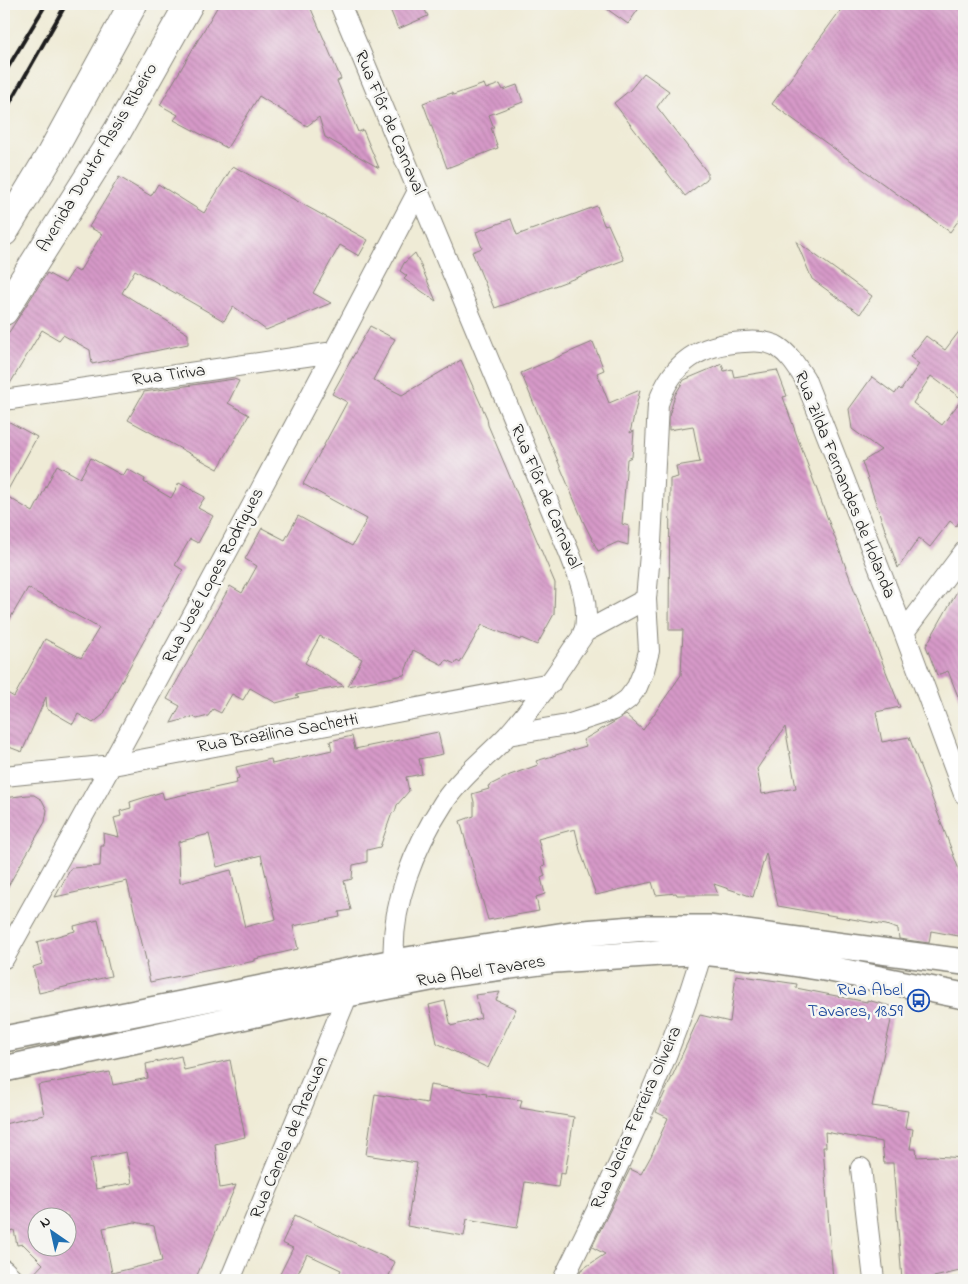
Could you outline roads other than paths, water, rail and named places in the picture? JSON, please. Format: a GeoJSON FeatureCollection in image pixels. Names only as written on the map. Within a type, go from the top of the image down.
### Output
{"type":"FeatureCollection","features":[{"type":"Feature","properties":{"kind":"main road"},"geometry":{"type":"LineString","coordinates":[[4,232],[52,154],[133,4]]}},
{"type":"Feature","properties":{"kind":"main road","name":"Avenida Doutor Assis Ribeiro"},"geometry":{"type":"LineString","coordinates":[[4,312],[117,132],[189,4]]}},
{"type":"Feature","properties":{"kind":"street","name":"Rua Flôr de Carnaval"},"geometry":{"type":"LineString","coordinates":[[340,4],[581,583],[586,607],[584,633],[551,683],[508,735],[473,769],[445,801],[420,844],[403,890],[397,915],[393,945],[394,962]]}},
{"type":"Feature","properties":{"kind":"street","name":"Rua José Lopes Rodrigues"},"geometry":{"type":"LineString","coordinates":[[4,958],[113,764],[418,191]]}},
{"type":"Feature","properties":{"kind":"street","name":"Rua Zilda Fernandes de Holanda"},"geometry":{"type":"LineString","coordinates":[[508,735],[577,723],[613,710],[628,699],[637,687],[649,651],[646,599],[652,533],[658,404],[672,374],[694,355],[708,348],[732,342],[758,341],[776,346],[791,359],[805,379],[904,632],[964,794]]}},
{"type":"Feature","properties":{"kind":"street","name":"Rua Tiriva"},"geometry":{"type":"LineString","coordinates":[[4,400],[334,352]]}},
{"type":"Feature","properties":{"kind":"street"},"geometry":{"type":"LineString","coordinates":[[904,632],[964,552]]}},
{"type":"Feature","properties":{"kind":"street"},"geometry":{"type":"LineString","coordinates":[[584,633],[646,599]]}},
{"type":"Feature","properties":{"kind":"street","name":"Rua Brazilina Sachetti"},"geometry":{"type":"LineString","coordinates":[[4,776],[113,764],[551,683]]}},
{"type":"Feature","properties":{"kind":"street","name":"Rua Abel Tavares"},"geometry":{"type":"LineString","coordinates":[[4,1039],[394,962],[572,934],[662,927],[708,928],[964,962]]}},
{"type":"Feature","properties":{"kind":"street","name":"Rua Abel Tavares"},"geometry":{"type":"LineString","coordinates":[[4,1070],[348,994],[451,974],[555,960],[702,952],[760,958],[821,968],[964,996]]}},
{"type":"Feature","properties":{"kind":"street","name":"Rua Jacira Ferreira Oliveira"},"geometry":{"type":"LineString","coordinates":[[563,1280],[665,1061],[702,952]]}},
{"type":"Feature","properties":{"kind":"street","name":"Rua Canela de Aracuan"},"geometry":{"type":"LineString","coordinates":[[230,1280],[348,994]]}},
{"type":"Feature","properties":{"kind":"street"},"geometry":{"type":"LineString","coordinates":[[861,1168],[874,1280]]}},
{"type":"Feature","properties":{"kind":"street"},"geometry":{"type":"LineString","coordinates":[[4,1270],[14,1280]]}},
{"type":"Feature","properties":{"kind":"railway"},"geometry":{"type":"LineString","coordinates":[[4,74],[46,4]]}},
{"type":"Feature","properties":{"kind":"railway"},"geometry":{"type":"LineString","coordinates":[[4,113],[66,4]]}},
{"type":"Feature","properties":{"kind":"place","name":"Rua Abel Tavares, 1859"},"geometry":{"type":"Point","coordinates":[919,1001]}}]}
